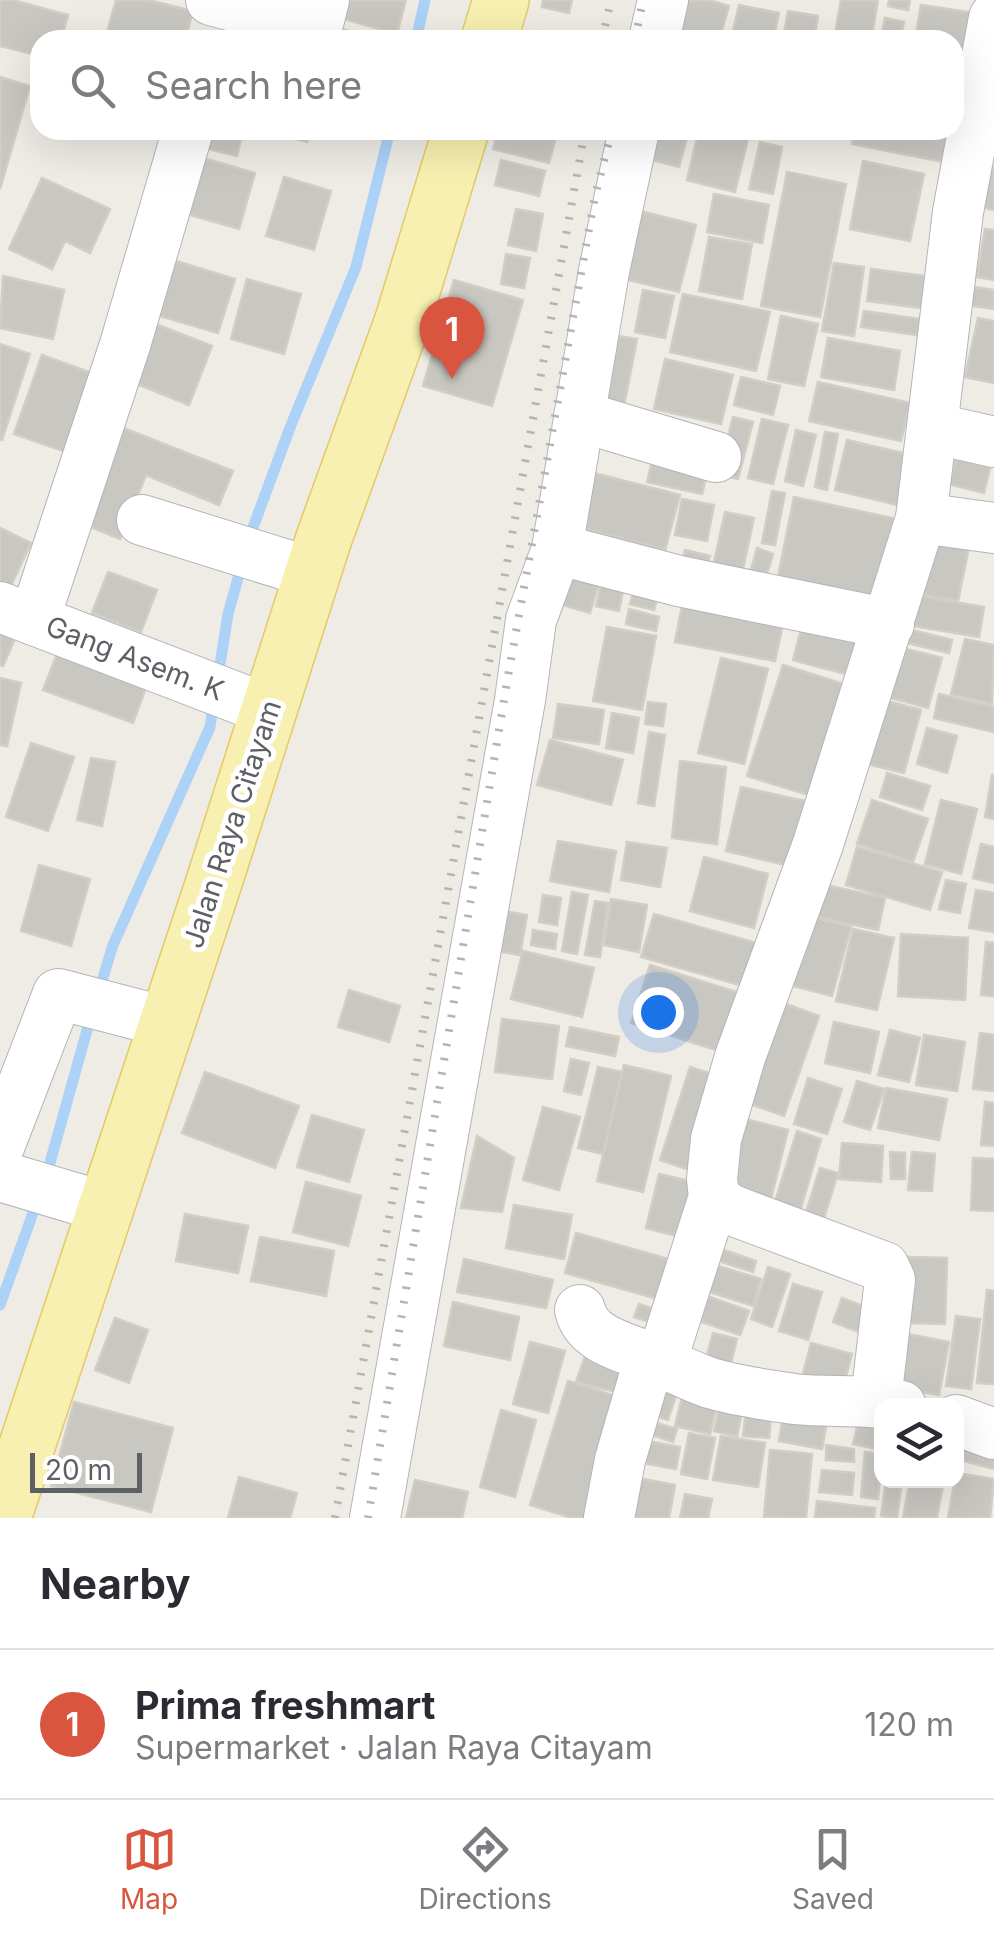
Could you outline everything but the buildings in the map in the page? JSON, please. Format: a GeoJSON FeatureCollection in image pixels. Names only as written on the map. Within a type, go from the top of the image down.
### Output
{"type":"FeatureCollection","features":[{"type":"Feature","properties":{"kind":"main road"},"geometry":{"type":"LineString","coordinates":[[492,30],[502,0]]}},
{"type":"Feature","properties":{"kind":"main road","name":"Jalan Raya Citayam"},"geometry":{"type":"LineString","coordinates":[[3,1518],[12,1456],[86,1202],[156,1020],[302,570],[403,320],[459,140]]}},
{"type":"Feature","properties":{"kind":"street"},"geometry":{"type":"LineString","coordinates":[[218,15],[312,26],[320,19],[324,0]]}},
{"type":"Feature","properties":{"kind":"street"},"geometry":{"type":"LineString","coordinates":[[656,30],[663,0]]}},
{"type":"Feature","properties":{"kind":"street"},"geometry":{"type":"LineString","coordinates":[[609,1518],[620,1460],[714,1197],[716,1139],[740,1057],[818,844],[920,518],[932,428],[976,215],[994,18]]}},
{"type":"Feature","properties":{"kind":"street"},"geometry":{"type":"LineString","coordinates":[[17,613],[126,345],[185,140]]}},
{"type":"Feature","properties":{"kind":"street"},"geometry":{"type":"LineString","coordinates":[[376,1518],[531,620],[557,548],[632,140]]}},
{"type":"Feature","properties":{"kind":"street"},"geometry":{"type":"LineString","coordinates":[[579,416],[716,457]]}},
{"type":"Feature","properties":{"kind":"street"},"geometry":{"type":"LineString","coordinates":[[932,428],[994,442]]}},
{"type":"Feature","properties":{"kind":"street"},"geometry":{"type":"LineString","coordinates":[[920,518],[994,528]]}},
{"type":"Feature","properties":{"kind":"street"},"geometry":{"type":"LineString","coordinates":[[142,520],[302,570]]}},
{"type":"Feature","properties":{"kind":"street"},"geometry":{"type":"LineString","coordinates":[[557,548],[680,581],[889,624]]}},
{"type":"Feature","properties":{"kind":"street","name":"Gang Asem. K"},"geometry":{"type":"LineString","coordinates":[[17,613],[260,706]]}},
{"type":"Feature","properties":{"kind":"street"},"geometry":{"type":"LineString","coordinates":[[86,1202],[2,1166],[58,994],[156,1020]]}},
{"type":"Feature","properties":{"kind":"street"},"geometry":{"type":"LineString","coordinates":[[714,1197],[730,1209],[884,1267],[890,1280],[888,1398]]}},
{"type":"Feature","properties":{"kind":"street"},"geometry":{"type":"LineString","coordinates":[[580,1310],[582,1321],[594,1333],[708,1382],[743,1391],[829,1402],[874,1403]]}},
{"type":"Feature","properties":{"kind":"street"},"geometry":{"type":"LineString","coordinates":[[964,1423],[994,1434]]}},
{"type":"Feature","properties":{"kind":"waterway"},"geometry":{"type":"LineString","coordinates":[[418,30],[425,0]]}},
{"type":"Feature","properties":{"kind":"waterway"},"geometry":{"type":"LineString","coordinates":[[248,541],[356,267],[388,140]]}},
{"type":"Feature","properties":{"kind":"waterway"},"geometry":{"type":"LineString","coordinates":[[218,677],[228,614],[242,564]]}},
{"type":"Feature","properties":{"kind":"waterway"},"geometry":{"type":"LineString","coordinates":[[98,994],[113,945],[210,727],[214,701]]}},
{"type":"Feature","properties":{"kind":"waterway"},"geometry":{"type":"LineString","coordinates":[[46,1177],[91,1016]]}},
{"type":"Feature","properties":{"kind":"waterway"},"geometry":{"type":"LineString","coordinates":[[0,1305],[38,1199]]}},
{"type":"Feature","properties":{"kind":"railway"},"geometry":{"type":"LineString","coordinates":[[604,30],[611,0]]}},
{"type":"Feature","properties":{"kind":"railway"},"geometry":{"type":"LineString","coordinates":[[637,30],[643,0]]}},
{"type":"Feature","properties":{"kind":"railway"},"geometry":{"type":"LineString","coordinates":[[335,1518],[583,140]]}},
{"type":"Feature","properties":{"kind":"railway"},"geometry":{"type":"LineString","coordinates":[[368,1518],[508,676],[595,196],[609,140]]}},
{"type":"Feature","properties":{"kind":"place","name":"Prima freshmart"},"geometry":{"type":"Point","coordinates":[452,379]}}]}
